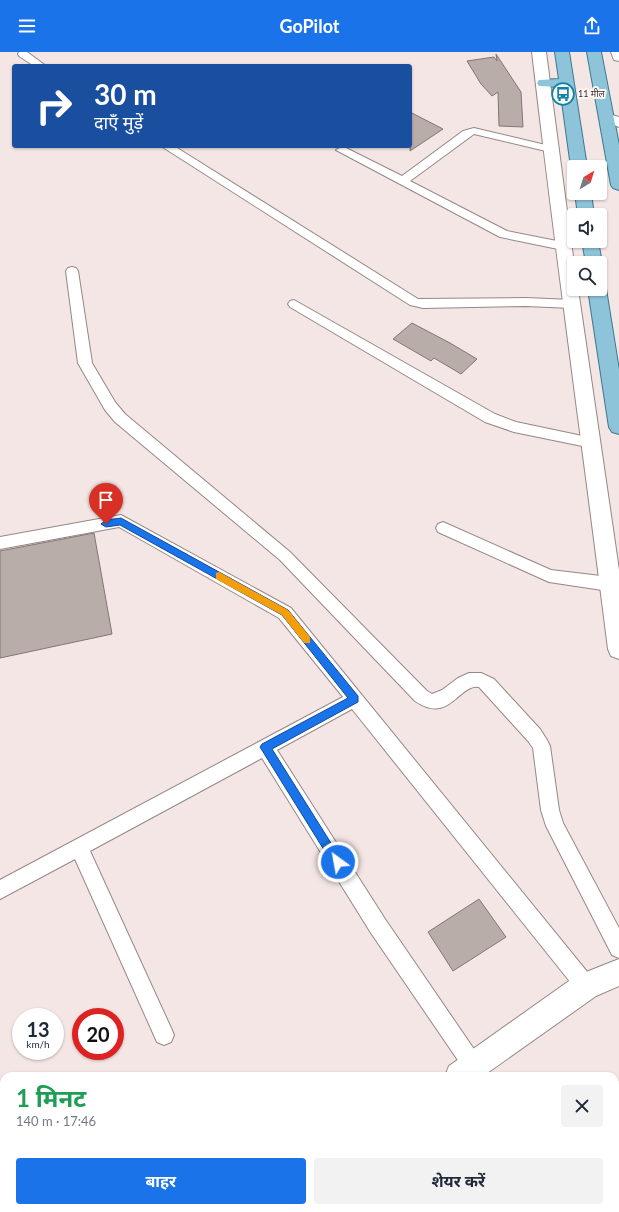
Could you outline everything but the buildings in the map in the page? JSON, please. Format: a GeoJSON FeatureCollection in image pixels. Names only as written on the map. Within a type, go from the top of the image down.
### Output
{"type":"FeatureCollection","features":[{"type":"Feature","properties":{"kind":"main road"},"geometry":{"type":"LineString","coordinates":[[562,52],[578,160]]}},
{"type":"Feature","properties":{"kind":"main road"},"geometry":{"type":"LineString","coordinates":[[594,52],[612,120],[619,185]]}},
{"type":"Feature","properties":{"kind":"main road"},"geometry":{"type":"LineString","coordinates":[[544,83],[567,83]]}},
{"type":"Feature","properties":{"kind":"main road"},"geometry":{"type":"LineString","coordinates":[[598,296],[619,427]]}},
{"type":"Feature","properties":{"kind":"street"},"geometry":{"type":"LineString","coordinates":[[540,52],[550,149],[592,443],[609,584],[619,649]]}},
{"type":"Feature","properties":{"kind":"street"},"geometry":{"type":"LineString","coordinates":[[618,52],[619,57]]}},
{"type":"Feature","properties":{"kind":"street"},"geometry":{"type":"LineString","coordinates":[[466,1070],[586,986],[619,972]]}},
{"type":"Feature","properties":{"kind":"lane"},"geometry":{"type":"LineString","coordinates":[[23,54],[38,64]]}},
{"type":"Feature","properties":{"kind":"lane"},"geometry":{"type":"LineString","coordinates":[[403,181],[467,133],[474,131],[550,149]]}},
{"type":"Feature","properties":{"kind":"lane"},"geometry":{"type":"LineString","coordinates":[[169,148],[414,302],[423,304],[526,302],[572,304]]}},
{"type":"Feature","properties":{"kind":"lane"},"geometry":{"type":"LineString","coordinates":[[342,150],[504,234],[563,246]]}},
{"type":"Feature","properties":{"kind":"lane"},"geometry":{"type":"LineString","coordinates":[[72,271],[84,363],[110,406],[120,418],[285,556],[421,696],[430,702],[442,699],[470,680],[480,678],[488,684],[534,735],[541,746],[550,810],[555,826],[619,948]]}},
{"type":"Feature","properties":{"kind":"lane"},"geometry":{"type":"LineString","coordinates":[[294,304],[490,418],[514,427],[592,443]]}},
{"type":"Feature","properties":{"kind":"lane"},"geometry":{"type":"LineString","coordinates":[[0,543],[121,521],[285,613],[586,986]]}},
{"type":"Feature","properties":{"kind":"lane"},"geometry":{"type":"LineString","coordinates":[[443,528],[549,576],[609,584]]}},
{"type":"Feature","properties":{"kind":"lane"},"geometry":{"type":"LineString","coordinates":[[0,890],[355,699]]}},
{"type":"Feature","properties":{"kind":"lane"},"geometry":{"type":"LineString","coordinates":[[265,747],[378,926],[466,1070]]}},
{"type":"Feature","properties":{"kind":"lane"},"geometry":{"type":"LineString","coordinates":[[79,847],[164,1035]]}},
{"type":"Feature","properties":{"kind":"slow traffic"},"geometry":{"type":"LineString","coordinates":[[219,576],[285,613],[307,640]]}},
{"type":"Feature","properties":{"kind":"place","name":"11 मील"},"geometry":{"type":"Point","coordinates":[563,94]}},
{"type":"Feature","properties":{"kind":"route"},"geometry":{"type":"LineString","coordinates":[[106,524],[121,521],[285,613],[355,699],[265,747],[338,862]]}}]}
